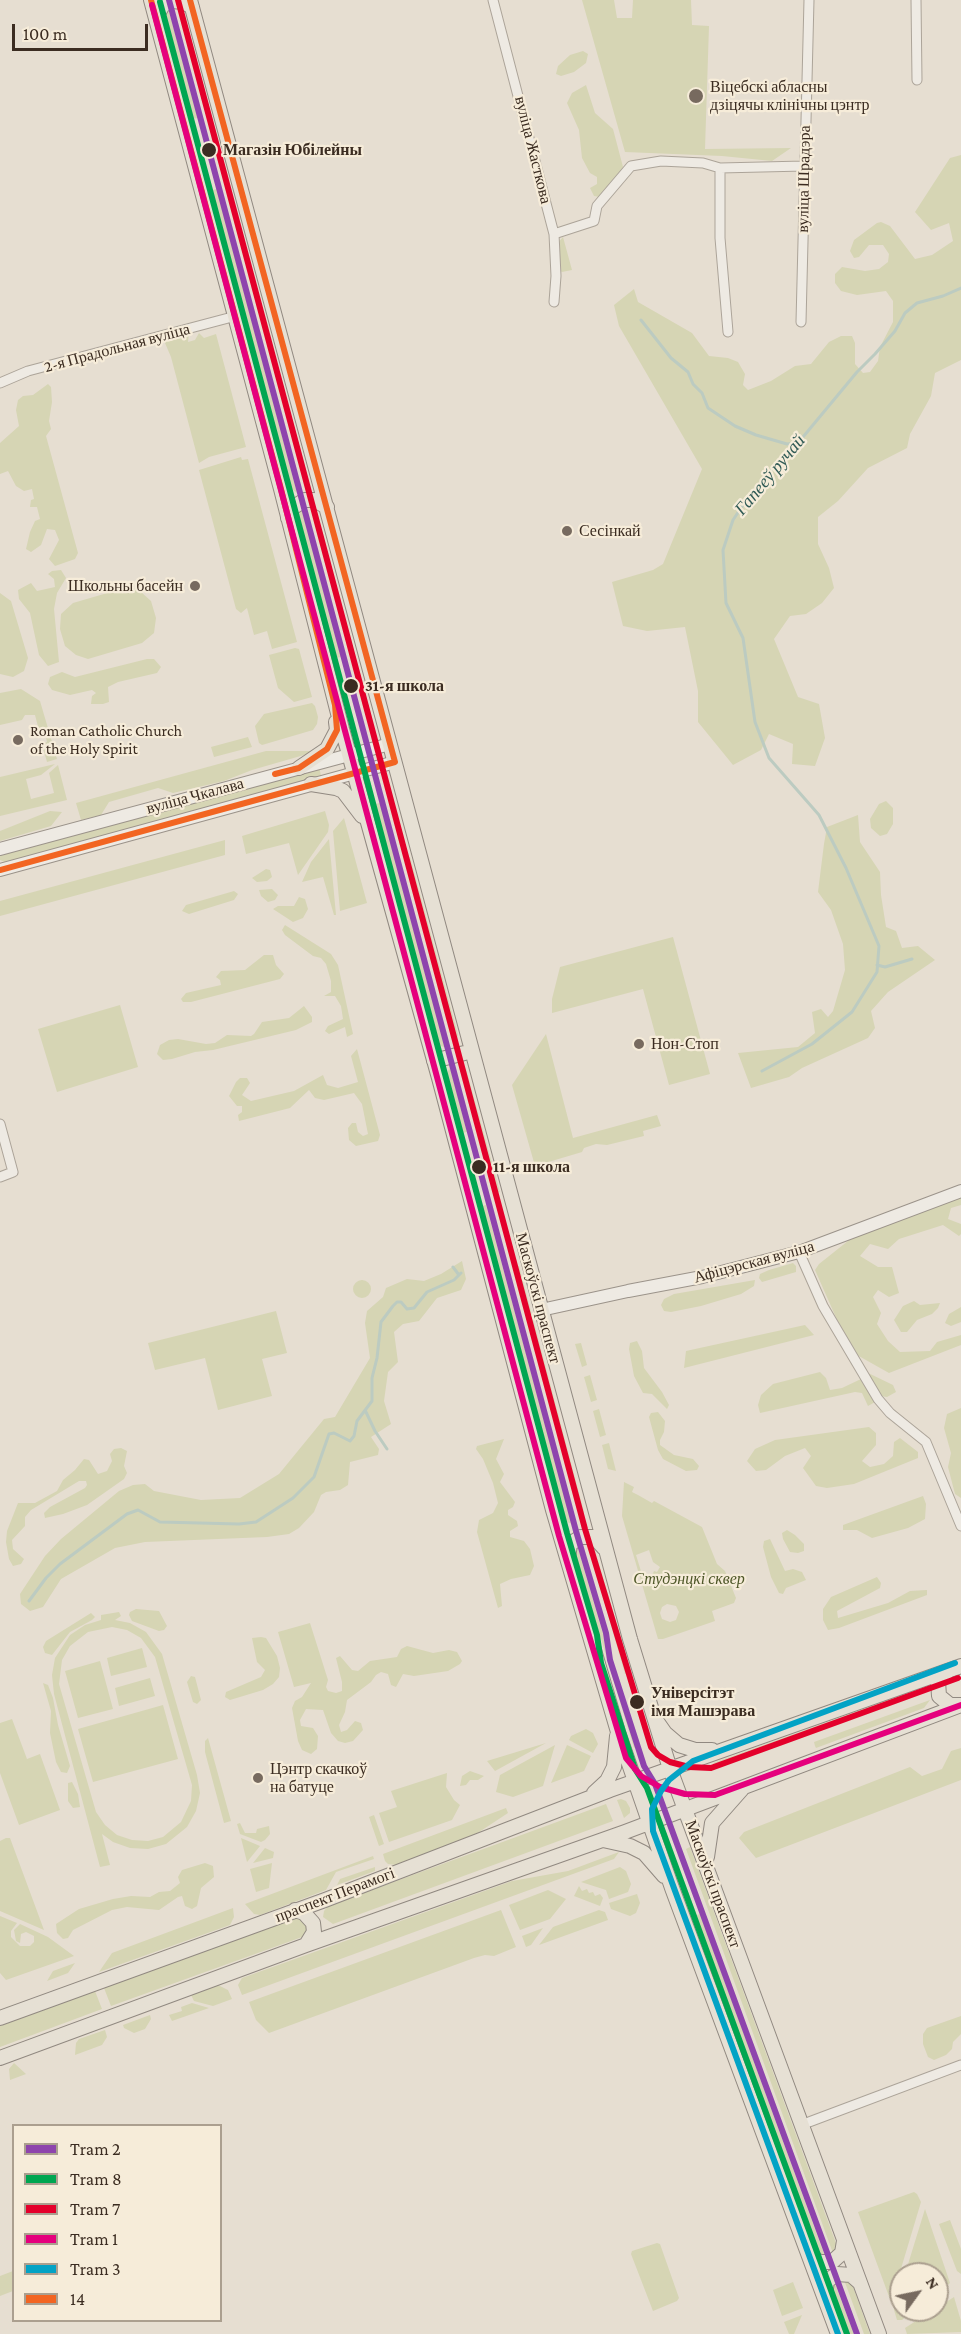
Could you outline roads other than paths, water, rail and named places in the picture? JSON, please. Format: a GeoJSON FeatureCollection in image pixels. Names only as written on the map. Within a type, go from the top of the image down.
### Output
{"type":"FeatureCollection","features":[{"type":"Feature","properties":{"kind":"main road"},"geometry":{"type":"LineString","coordinates":[[151,0],[236,316],[335,705],[434,1061],[557,1523],[618,1732],[672,1888],[838,2334]]}},
{"type":"Feature","properties":{"kind":"main road"},"geometry":{"type":"LineString","coordinates":[[156,17],[160,9],[172,1],[191,4]]}},
{"type":"Feature","properties":{"kind":"main road","name":"Маскоўскі праспект"},"geometry":{"type":"LineString","coordinates":[[191,4],[594,1511],[652,1713],[670,1769],[879,2334]]}},
{"type":"Feature","properties":{"kind":"main road"},"geometry":{"type":"LineString","coordinates":[[281,489],[294,496],[304,495],[315,487],[319,479]]}},
{"type":"Feature","properties":{"kind":"main road"},"geometry":{"type":"LineString","coordinates":[[288,518],[292,508],[303,501],[314,500],[327,507]]}},
{"type":"Feature","properties":{"kind":"main road"},"geometry":{"type":"LineString","coordinates":[[299,768],[321,755],[332,743],[337,730],[335,705]]}},
{"type":"Feature","properties":{"kind":"main road","name":"вуліца Чкалава"},"geometry":{"type":"LineString","coordinates":[[1,849],[390,744]]}},
{"type":"Feature","properties":{"kind":"main road","name":"вуліца Чкалава"},"geometry":{"type":"LineString","coordinates":[[3,868],[395,762]]}},
{"type":"Feature","properties":{"kind":"main road"},"geometry":{"type":"LineString","coordinates":[[311,784],[343,791],[369,828]]}},
{"type":"Feature","properties":{"kind":"main road"},"geometry":{"type":"LineString","coordinates":[[434,1061],[472,1051]]}},
{"type":"Feature","properties":{"kind":"main road","name":"Афіцэрская вуліца"},"geometry":{"type":"LineString","coordinates":[[541,1310],[702,1277],[799,1252],[961,1191]]}},
{"type":"Feature","properties":{"kind":"main road"},"geometry":{"type":"LineString","coordinates":[[557,1523],[569,1531],[579,1530],[591,1521],[594,1511]]}},
{"type":"Feature","properties":{"kind":"main road"},"geometry":{"type":"LineString","coordinates":[[568,1561],[567,1552],[570,1544],[581,1536],[594,1537],[601,1542],[605,1550]]}},
{"type":"Feature","properties":{"kind":"main road"},"geometry":{"type":"LineString","coordinates":[[955,1669],[941,1677],[937,1691],[945,1703],[960,1705]]}},
{"type":"Feature","properties":{"kind":"main road","name":"праспект Перамогі"},"geometry":{"type":"LineString","coordinates":[[0,2018],[323,1900],[588,1798],[955,1669]]}},
{"type":"Feature","properties":{"kind":"main road"},"geometry":{"type":"LineString","coordinates":[[915,1683],[927,1687],[934,1698],[934,1707],[927,1718]]}},
{"type":"Feature","properties":{"kind":"main road"},"geometry":{"type":"LineString","coordinates":[[0,2058],[336,1934],[603,1840],[960,1705]]}},
{"type":"Feature","properties":{"kind":"main road"},"geometry":{"type":"LineString","coordinates":[[652,1713],[665,1733],[679,1745],[695,1750],[726,1749]]}},
{"type":"Feature","properties":{"kind":"main road"},"geometry":{"type":"LineString","coordinates":[[588,1798],[611,1775],[618,1732]]}},
{"type":"Feature","properties":{"kind":"main road"},"geometry":{"type":"LineString","coordinates":[[709,1872],[706,1852],[712,1822],[746,1786]]}},
{"type":"Feature","properties":{"kind":"main road"},"geometry":{"type":"LineString","coordinates":[[603,1840],[630,1846],[644,1853],[672,1888]]}},
{"type":"Feature","properties":{"kind":"main road"},"geometry":{"type":"LineString","coordinates":[[323,1900],[318,1912],[318,1920],[327,1931],[336,1934]]}},
{"type":"Feature","properties":{"kind":"main road"},"geometry":{"type":"LineString","coordinates":[[295,1910],[304,1912],[313,1923],[314,1932],[306,1945]]}},
{"type":"Feature","properties":{"kind":"main road"},"geometry":{"type":"LineString","coordinates":[[807,2250],[819,2262],[832,2262],[840,2257],[844,2249],[842,2236]]}},
{"type":"Feature","properties":{"kind":"main road"},"geometry":{"type":"LineString","coordinates":[[825,2298],[825,2285],[837,2274],[851,2274],[860,2284]]}},
{"type":"Feature","properties":{"kind":"street","name":"вуліца Жасткова"},"geometry":{"type":"LineString","coordinates":[[493,0],[554,234],[556,276],[554,302]]}},
{"type":"Feature","properties":{"kind":"street","name":"вуліца Шрадэра"},"geometry":{"type":"LineString","coordinates":[[801,322],[809,0]]}},
{"type":"Feature","properties":{"kind":"street"},"geometry":{"type":"LineString","coordinates":[[916,0],[917,80]]}},
{"type":"Feature","properties":{"kind":"street"},"geometry":{"type":"LineString","coordinates":[[554,234],[594,221],[597,206],[631,166],[661,161],[703,163],[720,168],[804,166]]}},
{"type":"Feature","properties":{"kind":"street"},"geometry":{"type":"LineString","coordinates":[[720,168],[720,238],[728,332]]}},
{"type":"Feature","properties":{"kind":"street","name":"2-я Прадольная вуліца"},"geometry":{"type":"LineString","coordinates":[[0,383],[28,371],[236,316]]}},
{"type":"Feature","properties":{"kind":"street"},"geometry":{"type":"LineString","coordinates":[[0,1124],[14,1172],[0,1178]]}},
{"type":"Feature","properties":{"kind":"street"},"geometry":{"type":"LineString","coordinates":[[799,1252],[823,1306],[878,1399],[890,1413],[926,1442],[961,1526]]}},
{"type":"Feature","properties":{"kind":"street"},"geometry":{"type":"LineString","coordinates":[[801,2124],[961,2065]]}},
{"type":"Feature","properties":{"kind":"waterway","name":"Гапееў ручай"},"geometry":{"type":"LineString","coordinates":[[762,1071],[812,1044],[852,1012],[877,972],[879,946],[846,868],[819,815],[769,758],[755,722],[743,638],[726,603],[723,550],[733,520],[747,499],[895,331],[905,313],[917,303],[961,288]]}},
{"type":"Feature","properties":{"kind":"waterway"},"geometry":{"type":"LineString","coordinates":[[641,320],[671,358],[688,372],[693,384],[702,393],[708,408],[735,426],[756,435],[787,444],[797,443]]}},
{"type":"Feature","properties":{"kind":"waterway"},"geometry":{"type":"LineString","coordinates":[[877,965],[885,967],[912,959]]}},
{"type":"Feature","properties":{"kind":"waterway"},"geometry":{"type":"LineString","coordinates":[[453,1267],[459,1275]]}},
{"type":"Feature","properties":{"kind":"waterway","name":"Гапееў ручай"},"geometry":{"type":"LineString","coordinates":[[29,1601],[60,1564],[127,1514],[138,1510],[160,1522],[239,1524],[256,1522],[293,1498],[314,1477],[329,1434],[334,1433],[350,1441],[354,1436],[357,1421],[372,1401],[372,1378],[381,1322],[397,1302],[401,1302],[407,1309],[414,1308],[427,1292],[454,1280],[461,1273]]}},
{"type":"Feature","properties":{"kind":"waterway"},"geometry":{"type":"LineString","coordinates":[[365,1410],[387,1449]]}},
{"type":"Feature","properties":{"kind":"tram line","name":"2"},"geometry":{"type":"LineString","coordinates":[[169,0],[576,1531],[606,1633],[610,1660],[644,1766],[655,1784],[857,2334]]}},
{"type":"Feature","properties":{"kind":"tram line","name":"7"},"geometry":{"type":"LineString","coordinates":[[178,0],[585,1529],[651,1747],[658,1755],[670,1762],[689,1767],[711,1768],[958,1678]]}},
{"type":"Feature","properties":{"kind":"tram line","name":"8"},"geometry":{"type":"LineString","coordinates":[[160,2],[567,1533],[597,1635],[601,1663],[635,1769],[647,1788],[847,2334]]}},
{"type":"Feature","properties":{"kind":"tram line","name":"1"},"geometry":{"type":"LineString","coordinates":[[152,5],[559,1536],[626,1758],[641,1776],[660,1787],[685,1794],[715,1795],[961,1705]]}},
{"type":"Feature","properties":{"kind":"tram line","name":"3"},"geometry":{"type":"LineString","coordinates":[[838,2334],[653,1831],[652,1809],[669,1780],[693,1761],[955,1663]]}},
{"type":"Feature","properties":{"kind":"place","name":"Віцебскі абласны дзіцячы клінічны цэнтр"},"geometry":{"type":"Point","coordinates":[696,96]}},
{"type":"Feature","properties":{"kind":"place","name":"Магазін Юбілейны"},"geometry":{"type":"Point","coordinates":[209,150]}},
{"type":"Feature","properties":{"kind":"place","name":"Сесінкай"},"geometry":{"type":"Point","coordinates":[567,531]}},
{"type":"Feature","properties":{"kind":"place","name":"Школьны басейн"},"geometry":{"type":"Point","coordinates":[195,586]}},
{"type":"Feature","properties":{"kind":"place","name":"31-я школа"},"geometry":{"type":"Point","coordinates":[351,686]}},
{"type":"Feature","properties":{"kind":"place","name":"Roman Catholic Church of the Holy Spirit"},"geometry":{"type":"Point","coordinates":[18,740]}},
{"type":"Feature","properties":{"kind":"place","name":"Нон-Стоп"},"geometry":{"type":"Point","coordinates":[639,1044]}},
{"type":"Feature","properties":{"kind":"place","name":"11-я школа"},"geometry":{"type":"Point","coordinates":[479,1167]}},
{"type":"Feature","properties":{"kind":"place","name":"Універсітэт імя Машэрава"},"geometry":{"type":"Point","coordinates":[637,1702]}},
{"type":"Feature","properties":{"kind":"place","name":"Цэнтр скачкоў на батуце"},"geometry":{"type":"Point","coordinates":[258,1778]}},
{"type":"Feature","properties":{"kind":"park label","name":"Студэнцкі сквер"},"geometry":{"type":"Point","coordinates":[689,1579]}}]}
